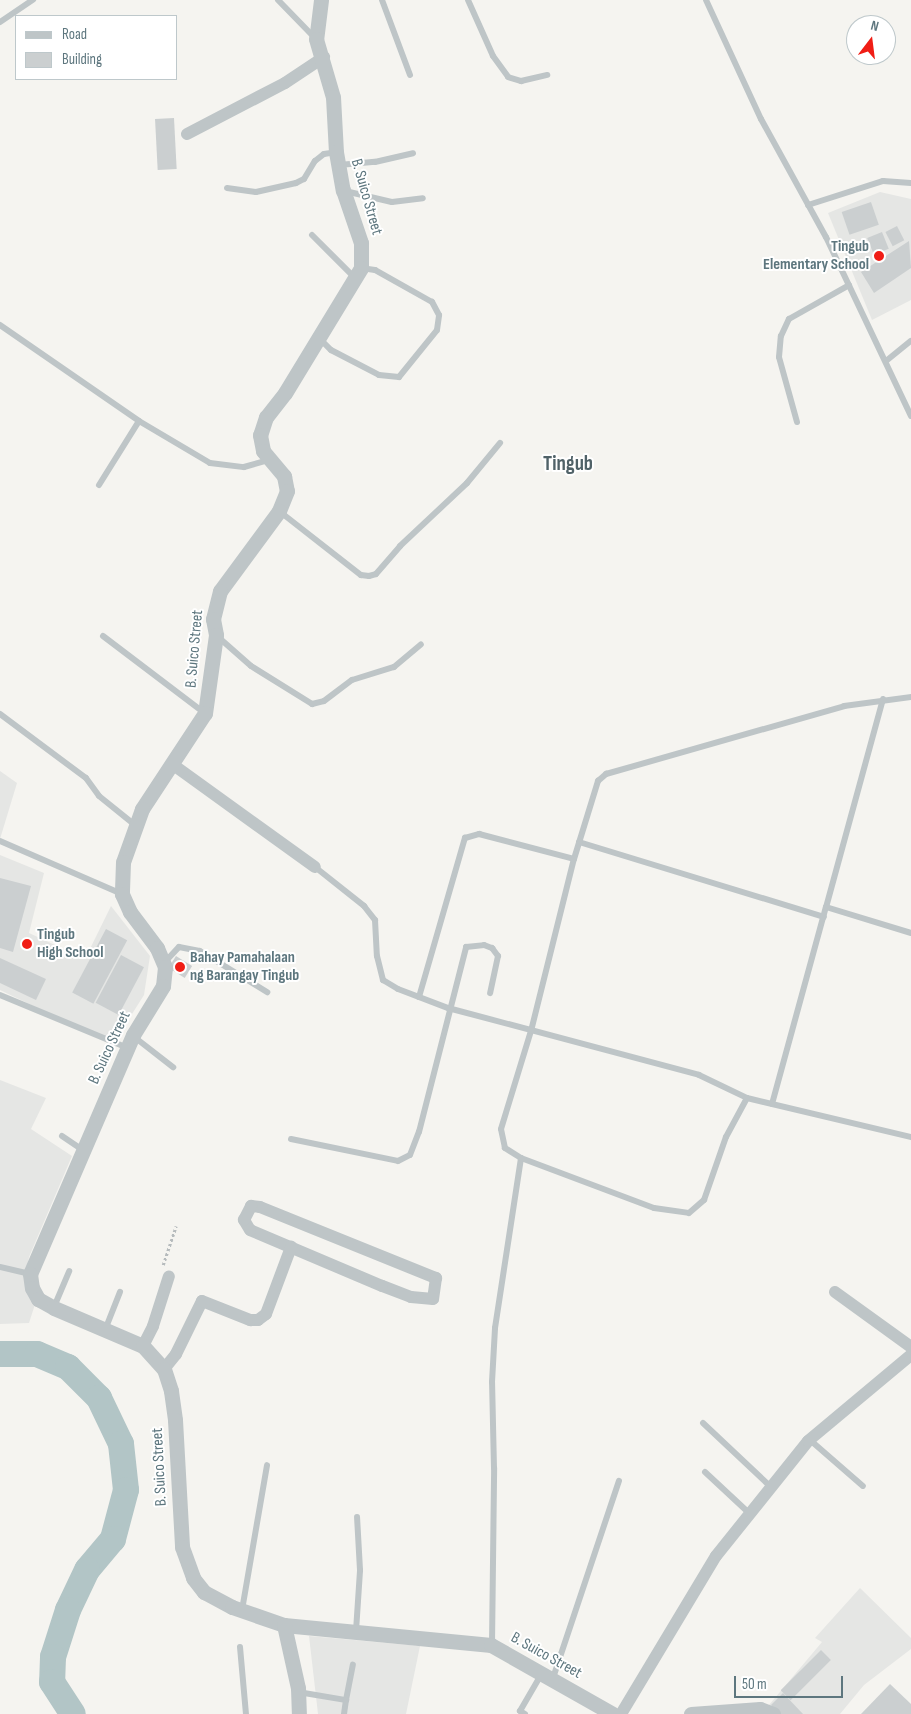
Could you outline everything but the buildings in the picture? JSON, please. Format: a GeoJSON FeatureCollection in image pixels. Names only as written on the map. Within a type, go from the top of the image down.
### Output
{"type":"FeatureCollection","features":[{"type":"Feature","properties":{"kind":"street","name":"B. Suico Street"},"geometry":{"type":"LineString","coordinates":[[320,0],[316,39],[324,58],[333,97],[337,158],[342,190],[361,243],[358,273],[319,338],[266,417],[260,435],[269,460],[284,476],[287,491],[279,511],[220,591],[212,619],[216,635],[205,714],[142,809],[123,862],[122,894],[130,912],[157,948],[163,964],[163,986],[130,1042],[30,1274],[32,1288],[38,1299],[54,1308],[143,1346],[164,1369],[172,1391],[175,1420],[182,1547],[193,1578],[204,1592],[242,1610],[284,1625],[492,1645],[548,1675],[611,1714]]}},
{"type":"Feature","properties":{"kind":"street"},"geometry":{"type":"LineString","coordinates":[[187,134],[285,83],[324,58]]}},
{"type":"Feature","properties":{"kind":"street"},"geometry":{"type":"LineString","coordinates":[[172,764],[315,867]]}},
{"type":"Feature","properties":{"kind":"street"},"geometry":{"type":"LineString","coordinates":[[251,1206],[270,1210],[409,1264],[436,1278],[438,1284],[432,1298],[411,1297],[291,1247],[250,1230],[244,1220],[247,1210],[251,1206]]}},
{"type":"Feature","properties":{"kind":"street"},"geometry":{"type":"LineString","coordinates":[[164,1369],[180,1347],[202,1300],[250,1320],[258,1320],[266,1314],[291,1247]]}},
{"type":"Feature","properties":{"kind":"street"},"geometry":{"type":"LineString","coordinates":[[143,1346],[153,1326],[170,1276]]}},
{"type":"Feature","properties":{"kind":"street"},"geometry":{"type":"LineString","coordinates":[[834,1292],[911,1348]]}},
{"type":"Feature","properties":{"kind":"street"},"geometry":{"type":"LineString","coordinates":[[611,1714],[716,1556],[810,1440],[911,1355]]}},
{"type":"Feature","properties":{"kind":"street"},"geometry":{"type":"LineString","coordinates":[[284,1625],[298,1692],[299,1714]]}},
{"type":"Feature","properties":{"kind":"street"},"geometry":{"type":"LineString","coordinates":[[691,1714],[760,1709],[773,1714]]}},
{"type":"Feature","properties":{"kind":"lane"},"geometry":{"type":"LineString","coordinates":[[278,0],[316,39]]}},
{"type":"Feature","properties":{"kind":"lane"},"geometry":{"type":"LineString","coordinates":[[382,0],[410,75]]}},
{"type":"Feature","properties":{"kind":"lane"},"geometry":{"type":"LineString","coordinates":[[468,0],[493,56],[508,77],[521,81],[547,75]]}},
{"type":"Feature","properties":{"kind":"lane"},"geometry":{"type":"LineString","coordinates":[[706,0],[761,119],[849,285],[911,416]]}},
{"type":"Feature","properties":{"kind":"lane"},"geometry":{"type":"LineString","coordinates":[[0,22],[31,1]]}},
{"type":"Feature","properties":{"kind":"lane"},"geometry":{"type":"LineString","coordinates":[[227,188],[256,192],[296,183],[304,179],[315,161],[324,154],[337,158],[375,162],[413,153]]}},
{"type":"Feature","properties":{"kind":"lane"},"geometry":{"type":"LineString","coordinates":[[808,205],[884,181],[911,183]]}},
{"type":"Feature","properties":{"kind":"lane"},"geometry":{"type":"LineString","coordinates":[[342,190],[392,202],[423,198]]}},
{"type":"Feature","properties":{"kind":"lane"},"geometry":{"type":"LineString","coordinates":[[312,235],[358,273],[375,270],[432,302],[440,315],[436,330],[399,377],[378,375],[331,350],[319,338]]}},
{"type":"Feature","properties":{"kind":"lane"},"geometry":{"type":"LineString","coordinates":[[798,422],[779,358],[781,336],[789,319],[849,285]]}},
{"type":"Feature","properties":{"kind":"lane"},"geometry":{"type":"LineString","coordinates":[[0,325],[139,421],[210,463],[244,467],[269,460]]}},
{"type":"Feature","properties":{"kind":"lane"},"geometry":{"type":"LineString","coordinates":[[886,361],[911,341]]}},
{"type":"Feature","properties":{"kind":"lane"},"geometry":{"type":"LineString","coordinates":[[99,485],[139,421]]}},
{"type":"Feature","properties":{"kind":"lane"},"geometry":{"type":"LineString","coordinates":[[279,511],[361,575],[369,576],[376,574],[400,546],[467,483],[500,442]]}},
{"type":"Feature","properties":{"kind":"lane"},"geometry":{"type":"LineString","coordinates":[[216,635],[251,666],[312,704],[324,701],[352,680],[394,667],[421,644]]}},
{"type":"Feature","properties":{"kind":"lane"},"geometry":{"type":"LineString","coordinates":[[103,636],[205,714]]}},
{"type":"Feature","properties":{"kind":"lane"},"geometry":{"type":"LineString","coordinates":[[747,1098],[726,1137],[704,1200],[689,1213],[654,1208],[521,1158],[505,1148],[501,1130],[531,1031],[574,859],[598,781],[606,774],[844,706],[883,699],[911,697]]}},
{"type":"Feature","properties":{"kind":"lane"},"geometry":{"type":"LineString","coordinates":[[772,1104],[883,699]]}},
{"type":"Feature","properties":{"kind":"lane"},"geometry":{"type":"LineString","coordinates":[[0,714],[86,778],[95,792],[136,826]]}},
{"type":"Feature","properties":{"kind":"lane"},"geometry":{"type":"LineString","coordinates":[[419,997],[465,838],[479,834],[574,859]]}},
{"type":"Feature","properties":{"kind":"lane"},"geometry":{"type":"LineString","coordinates":[[0,841],[122,894]]}},
{"type":"Feature","properties":{"kind":"lane"},"geometry":{"type":"LineString","coordinates":[[579,842],[824,917]]}},
{"type":"Feature","properties":{"kind":"lane"},"geometry":{"type":"LineString","coordinates":[[315,867],[364,906],[375,920],[378,936],[377,956],[383,980],[419,997],[448,1008],[699,1075],[747,1098],[911,1137]]}},
{"type":"Feature","properties":{"kind":"lane"},"geometry":{"type":"LineString","coordinates":[[826,907],[911,933]]}},
{"type":"Feature","properties":{"kind":"lane"},"geometry":{"type":"LineString","coordinates":[[291,1138],[398,1161],[410,1155],[419,1132],[448,1008],[466,947],[474,944],[492,948],[498,956],[490,993]]}},
{"type":"Feature","properties":{"kind":"lane"},"geometry":{"type":"LineString","coordinates":[[163,964],[179,948],[200,951],[267,992]]}},
{"type":"Feature","properties":{"kind":"lane"},"geometry":{"type":"LineString","coordinates":[[0,995],[130,1042],[173,1067]]}},
{"type":"Feature","properties":{"kind":"lane"},"geometry":{"type":"LineString","coordinates":[[62,1136],[84,1151]]}},
{"type":"Feature","properties":{"kind":"lane"},"geometry":{"type":"LineString","coordinates":[[492,1645],[495,1328],[521,1158]]}},
{"type":"Feature","properties":{"kind":"lane"},"geometry":{"type":"LineString","coordinates":[[0,1267],[30,1274]]}},
{"type":"Feature","properties":{"kind":"lane"},"geometry":{"type":"LineString","coordinates":[[54,1308],[69,1271]]}},
{"type":"Feature","properties":{"kind":"lane"},"geometry":{"type":"LineString","coordinates":[[105,1330],[120,1292]]}},
{"type":"Feature","properties":{"kind":"lane"},"geometry":{"type":"LineString","coordinates":[[703,1423],[772,1487]]}},
{"type":"Feature","properties":{"kind":"lane"},"geometry":{"type":"LineString","coordinates":[[810,1440],[863,1486]]}},
{"type":"Feature","properties":{"kind":"lane"},"geometry":{"type":"LineString","coordinates":[[242,1610],[267,1465]]}},
{"type":"Feature","properties":{"kind":"lane"},"geometry":{"type":"LineString","coordinates":[[705,1472],[750,1514]]}},
{"type":"Feature","properties":{"kind":"lane"},"geometry":{"type":"LineString","coordinates":[[524,1714],[520,1711],[548,1675],[619,1481]]}},
{"type":"Feature","properties":{"kind":"lane"},"geometry":{"type":"LineString","coordinates":[[356,1631],[360,1570],[357,1517]]}},
{"type":"Feature","properties":{"kind":"lane"},"geometry":{"type":"LineString","coordinates":[[240,1647],[246,1714]]}},
{"type":"Feature","properties":{"kind":"lane"},"geometry":{"type":"LineString","coordinates":[[344,1714],[353,1664]]}},
{"type":"Feature","properties":{"kind":"lane"},"geometry":{"type":"LineString","coordinates":[[298,1692],[346,1700]]}},
{"type":"Feature","properties":{"kind":"path"},"geometry":{"type":"LineString","coordinates":[[170,1276],[163,1265],[176,1226]]}},
{"type":"Feature","properties":{"kind":"shaded area","name":"Tingub Elementary School"},"geometry":{"type":"Polygon","coordinates":[[[880,192],[911,199],[911,300],[872,320],[828,213],[880,192]]]}},
{"type":"Feature","properties":{"kind":"shaded area"},"geometry":{"type":"Polygon","coordinates":[[[0,771],[17,783],[0,839],[0,771]]]}},
{"type":"Feature","properties":{"kind":"shaded area","name":"Tingub High School"},"geometry":{"type":"Polygon","coordinates":[[[0,855],[44,873],[29,933],[85,959],[111,906],[150,956],[144,995],[113,1044],[0,990],[0,855]]]}},
{"type":"Feature","properties":{"kind":"shaded area"},"geometry":{"type":"Polygon","coordinates":[[[0,1080],[46,1098],[31,1129],[72,1156],[29,1257],[24,1282],[38,1295],[29,1323],[0,1324],[0,1080]]]}},
{"type":"Feature","properties":{"kind":"shaded area"},"geometry":{"type":"Polygon","coordinates":[[[860,1588],[911,1638],[911,1649],[864,1685],[840,1714],[778,1714],[769,1705],[822,1642],[815,1638],[860,1588]]]}},
{"type":"Feature","properties":{"kind":"shaded area"},"geometry":{"type":"Polygon","coordinates":[[[309,1636],[420,1646],[406,1714],[318,1714],[309,1636]]]}},
{"type":"Feature","properties":{"kind":"waterway"},"geometry":{"type":"LineString","coordinates":[[0,1354],[37,1354],[68,1367],[99,1398],[121,1444],[126,1490],[113,1539],[87,1570],[68,1610],[53,1657],[52,1682],[73,1714]]}},
{"type":"Feature","properties":{"kind":"place","name":"Tingub Elementary School"},"geometry":{"type":"Point","coordinates":[879,256]}},
{"type":"Feature","properties":{"kind":"place","name":"Tingub High School"},"geometry":{"type":"Point","coordinates":[27,944]}},
{"type":"Feature","properties":{"kind":"place","name":"Bahay Pamahalaan ng Barangay Tingub"},"geometry":{"type":"Point","coordinates":[180,967]}},
{"type":"Feature","properties":{"kind":"district","name":"Tingub"},"geometry":{"type":"Point","coordinates":[568,464]}}]}
